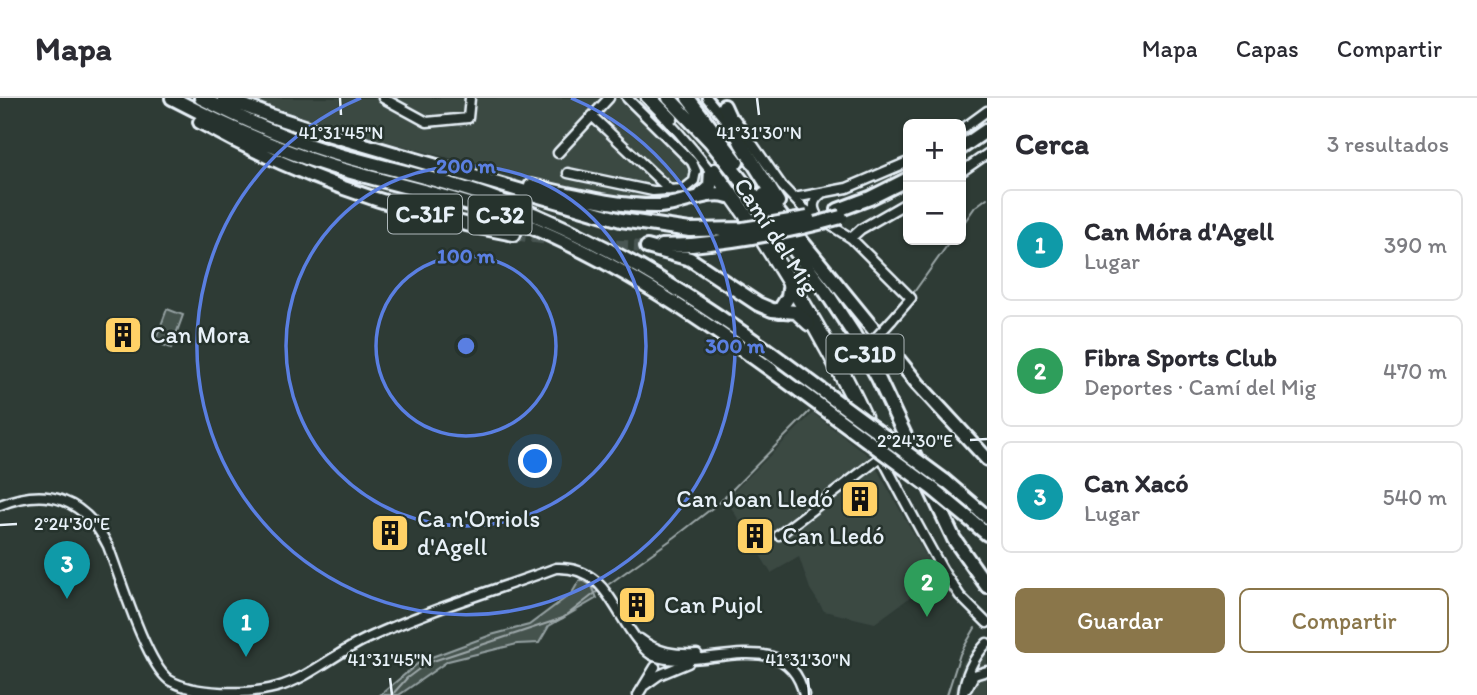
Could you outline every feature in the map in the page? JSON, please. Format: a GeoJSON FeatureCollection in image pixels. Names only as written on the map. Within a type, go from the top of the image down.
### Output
{"type":"FeatureCollection","features":[{"type":"Feature","properties":{"kind":"highway","name":"C-31F"},"geometry":{"type":"LineString","coordinates":[[172,98],[175,106],[188,115],[240,144],[304,174],[423,214],[514,234]]}},
{"type":"Feature","properties":{"kind":"highway","name":"C-32"},"geometry":{"type":"LineString","coordinates":[[172,98],[284,150],[327,165],[485,209],[549,235],[631,275],[711,325],[933,489],[987,534]]}},
{"type":"Feature","properties":{"kind":"highway","name":"C-32"},"geometry":{"type":"LineString","coordinates":[[201,98],[251,123],[301,142],[486,195],[556,224],[640,265],[719,315],[945,481],[987,517]]}},
{"type":"Feature","properties":{"kind":"highway","name":"C-31F"},"geometry":{"type":"LineString","coordinates":[[224,98],[283,120],[621,220],[690,230],[743,229],[840,213],[903,182]]}},
{"type":"Feature","properties":{"kind":"highway"},"geometry":{"type":"LineString","coordinates":[[669,98],[710,141]]}},
{"type":"Feature","properties":{"kind":"highway","name":"C-31D"},"geometry":{"type":"LineString","coordinates":[[677,98],[765,210],[853,333],[878,378],[954,539],[987,586]]}},
{"type":"Feature","properties":{"kind":"highway","name":"C-31D"},"geometry":{"type":"LineString","coordinates":[[688,98],[805,247],[918,384],[987,460]]}},
{"type":"Feature","properties":{"kind":"highway"},"geometry":{"type":"LineString","coordinates":[[721,102],[745,150],[805,247]]}},
{"type":"Feature","properties":{"kind":"highway"},"geometry":{"type":"LineString","coordinates":[[966,145],[987,130]]}},
{"type":"Feature","properties":{"kind":"highway"},"geometry":{"type":"LineString","coordinates":[[966,153],[987,138]]}},
{"type":"Feature","properties":{"kind":"highway"},"geometry":{"type":"LineString","coordinates":[[695,199],[710,186],[710,171]]}},
{"type":"Feature","properties":{"kind":"highway"},"geometry":{"type":"LineString","coordinates":[[476,177],[483,176],[586,197],[644,205],[669,205],[714,193],[728,196]]}},
{"type":"Feature","properties":{"kind":"highway","name":"C-31F"},"geometry":{"type":"LineString","coordinates":[[779,311],[758,304],[690,259],[647,247],[746,240],[800,229],[903,190]]}},
{"type":"Feature","properties":{"kind":"highway"},"geometry":{"type":"LineString","coordinates":[[789,289],[788,297],[779,311],[796,312],[809,324]]}},
{"type":"Feature","properties":{"kind":"street"},"geometry":{"type":"LineString","coordinates":[[383,98],[427,121],[468,118],[470,98]]}},
{"type":"Feature","properties":{"kind":"street"},"geometry":{"type":"LineString","coordinates":[[558,153],[609,98]]}},
{"type":"Feature","properties":{"kind":"street"},"geometry":{"type":"LineString","coordinates":[[568,173],[670,190],[684,189],[694,181],[696,171],[692,162],[627,98]]}},
{"type":"Feature","properties":{"kind":"street"},"geometry":{"type":"LineString","coordinates":[[637,107],[646,98]]}},
{"type":"Feature","properties":{"kind":"street","name":"Camí del Mig"},"geometry":{"type":"LineString","coordinates":[[646,98],[697,152],[789,289],[830,359],[945,574],[960,596],[987,622]]}},
{"type":"Feature","properties":{"kind":"street","name":"Camí del Mig"},"geometry":{"type":"LineString","coordinates":[[653,98],[695,143],[780,262],[847,370],[889,465],[958,586],[987,615]]}},
{"type":"Feature","properties":{"kind":"street"},"geometry":{"type":"LineString","coordinates":[[707,98],[722,118],[752,143]]}},
{"type":"Feature","properties":{"kind":"street"},"geometry":{"type":"LineString","coordinates":[[721,102],[794,198],[809,213],[851,238],[912,298],[847,370]]}},
{"type":"Feature","properties":{"kind":"street","name":"Camí del Mig"},"geometry":{"type":"LineString","coordinates":[[656,108],[659,107],[695,143]]}},
{"type":"Feature","properties":{"kind":"street"},"geometry":{"type":"LineString","coordinates":[[648,117],[656,108]]}},
{"type":"Feature","properties":{"kind":"street"},"geometry":{"type":"LineString","coordinates":[[966,126],[987,111]]}},
{"type":"Feature","properties":{"kind":"street"},"geometry":{"type":"LineString","coordinates":[[592,116],[660,187]]}},
{"type":"Feature","properties":{"kind":"street"},"geometry":{"type":"LineString","coordinates":[[966,169],[987,154]]}},
{"type":"Feature","properties":{"kind":"street"},"geometry":{"type":"LineString","coordinates":[[794,198],[865,182],[903,164]]}},
{"type":"Feature","properties":{"kind":"street"},"geometry":{"type":"LineString","coordinates":[[818,217],[813,205],[815,198],[821,194]]}},
{"type":"Feature","properties":{"kind":"street"},"geometry":{"type":"LineString","coordinates":[[851,238],[861,229],[903,205]]}},
{"type":"Feature","properties":{"kind":"street","name":"Camí del Mig"},"geometry":{"type":"LineString","coordinates":[[830,359],[847,370]]}},
{"type":"Feature","properties":{"kind":"street","name":"Camí del Mig"},"geometry":{"type":"LineString","coordinates":[[847,370],[849,394]]}},
{"type":"Feature","properties":{"kind":"street"},"geometry":{"type":"LineString","coordinates":[[779,535],[881,457]]}},
{"type":"Feature","properties":{"kind":"street"},"geometry":{"type":"LineString","coordinates":[[0,505],[16,499],[44,496],[58,498],[82,511],[102,533],[145,642],[161,674],[171,682],[194,692],[251,694],[289,683],[365,639],[555,568],[576,569],[597,580],[627,628],[659,664]]}},
{"type":"Feature","properties":{"kind":"street"},"geometry":{"type":"LineString","coordinates":[[627,628],[642,640],[669,654],[697,657]]}},
{"type":"Feature","properties":{"kind":"street"},"geometry":{"type":"LineString","coordinates":[[642,640],[659,664]]}},
{"type":"Feature","properties":{"kind":"street"},"geometry":{"type":"LineString","coordinates":[[987,643],[987,650]]}},
{"type":"Feature","properties":{"kind":"street"},"geometry":{"type":"LineString","coordinates":[[963,695],[964,682],[976,656],[987,643]]}},
{"type":"Feature","properties":{"kind":"street"},"geometry":{"type":"LineString","coordinates":[[638,695],[659,664],[697,657],[754,653],[780,661],[797,676],[804,695]]}},
{"type":"Feature","properties":{"kind":"street"},"geometry":{"type":"LineString","coordinates":[[963,695],[974,675],[987,671],[976,656]]}},
{"type":"Feature","properties":{"kind":"street"},"geometry":{"type":"LineString","coordinates":[[659,664],[697,657]]}},
{"type":"Feature","properties":{"kind":"shaded area"},"geometry":{"type":"Polygon","coordinates":[[[243,98],[638,98],[691,154],[705,171],[707,181],[697,194],[678,199],[636,200],[511,174],[361,135],[243,98]]]}},
{"type":"Feature","properties":{"kind":"shaded area"},"geometry":{"type":"Polygon","coordinates":[[[167,309],[183,315],[171,348],[155,342],[167,309]]]}},
{"type":"Feature","properties":{"kind":"shaded area"},"geometry":{"type":"Polygon","coordinates":[[[813,413],[870,457],[938,577],[875,623],[824,611],[810,589],[799,557],[771,573],[726,499],[813,413]]]}},
{"type":"Feature","properties":{"kind":"shaded area"},"geometry":{"type":"Polygon","coordinates":[[[582,580],[592,586],[597,598],[549,626],[539,643],[517,644],[448,661],[399,695],[380,695],[421,661],[491,635],[529,625],[572,593],[582,580]]]}},
{"type":"Feature","properties":{"kind":"shaded area"},"geometry":{"type":"Polygon","coordinates":[[[979,647],[987,656],[987,695],[954,695],[962,664],[972,649],[979,647]]]}},
{"type":"Feature","properties":{"kind":"waterway"},"geometry":{"type":"LineString","coordinates":[[966,220],[975,207],[987,198]]}},
{"type":"Feature","properties":{"kind":"waterway"},"geometry":{"type":"LineString","coordinates":[[912,295],[947,245]]}},
{"type":"Feature","properties":{"kind":"waterway"},"geometry":{"type":"LineString","coordinates":[[609,584],[720,502],[809,412]]}},
{"type":"Feature","properties":{"kind":"waterway"},"geometry":{"type":"LineString","coordinates":[[392,695],[407,678],[427,663],[563,618],[598,591]]}},
{"type":"Feature","properties":{"kind":"waterway"},"geometry":{"type":"LineString","coordinates":[[947,695],[960,654],[975,628]]}},
{"type":"Feature","properties":{"kind":"tunnel"},"geometry":{"type":"LineString","coordinates":[[514,234],[555,240]]}},
{"type":"Feature","properties":{"kind":"tunnel"},"geometry":{"type":"LineString","coordinates":[[598,245],[647,247]]}},
{"type":"Feature","properties":{"kind":"place","name":"Can Mora"},"geometry":{"type":"Point","coordinates":[123,335]}},
{"type":"Feature","properties":{"kind":"place","name":"Can Joan Lledó"},"geometry":{"type":"Point","coordinates":[860,499]}},
{"type":"Feature","properties":{"kind":"place","name":"Ca n'Orriols d'Agell"},"geometry":{"type":"Point","coordinates":[390,533]}},
{"type":"Feature","properties":{"kind":"place","name":"Can Lledó"},"geometry":{"type":"Point","coordinates":[755,536]}},
{"type":"Feature","properties":{"kind":"place","name":"Can Xacó"},"geometry":{"type":"Point","coordinates":[67,599]}},
{"type":"Feature","properties":{"kind":"place","name":"Can Pujol"},"geometry":{"type":"Point","coordinates":[637,605]}},
{"type":"Feature","properties":{"kind":"place","name":"Fibra Sports Club"},"geometry":{"type":"Point","coordinates":[927,617]}},
{"type":"Feature","properties":{"kind":"place","name":"Can Móra d'Agell"},"geometry":{"type":"Point","coordinates":[246,657]}}]}
